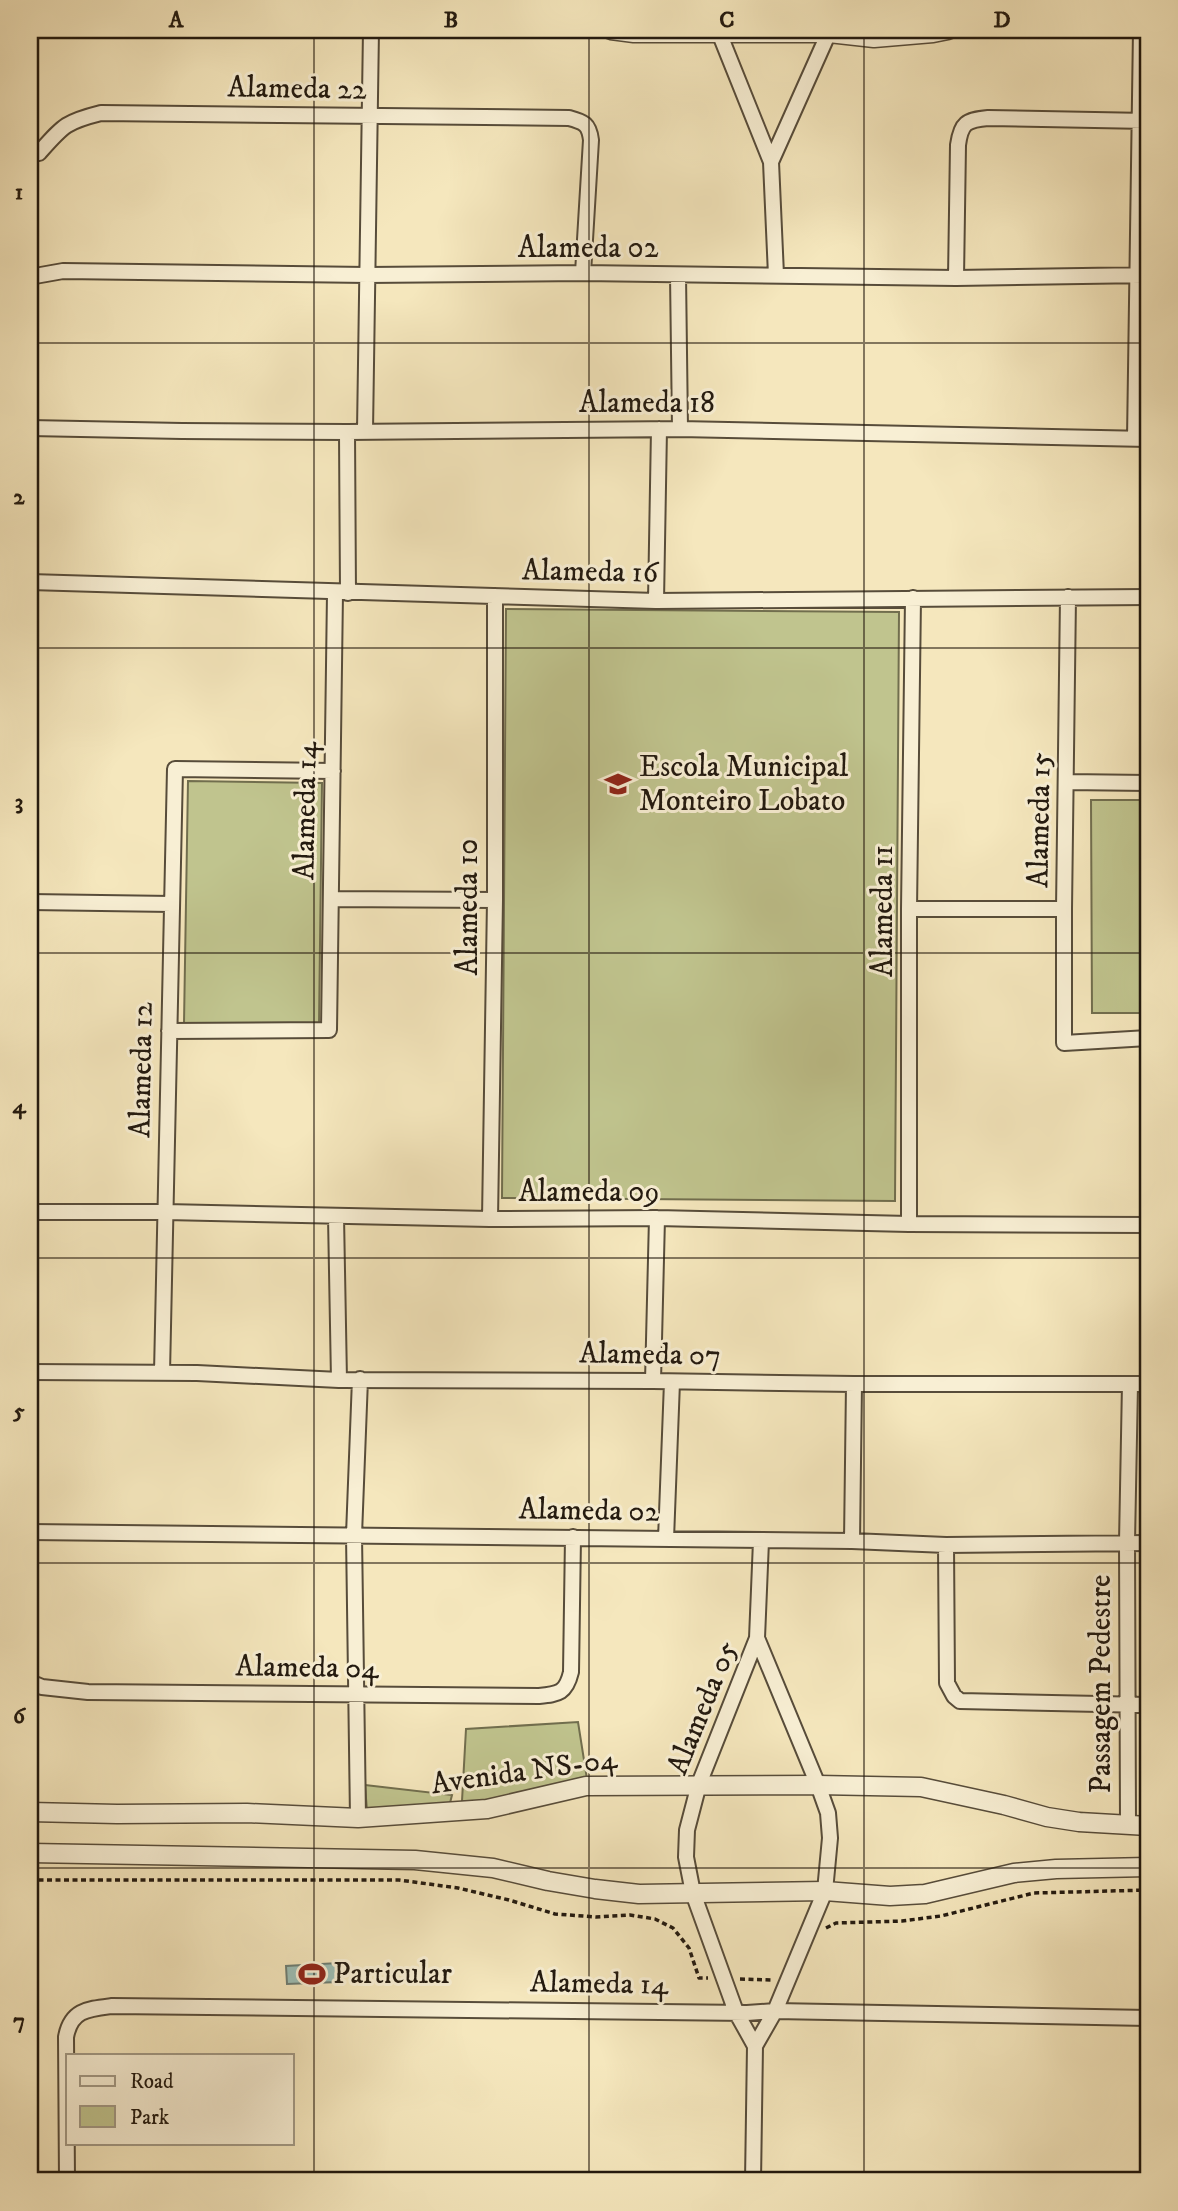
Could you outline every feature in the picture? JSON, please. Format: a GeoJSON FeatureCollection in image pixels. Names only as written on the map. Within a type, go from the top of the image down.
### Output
{"type":"FeatureCollection","features":[{"type":"Feature","properties":{"kind":"street"},"geometry":{"type":"LineString","coordinates":[[365,431],[371,30]]}},
{"type":"Feature","properties":{"kind":"street"},"geometry":{"type":"LineString","coordinates":[[611,30],[634,33],[829,32],[874,38],[948,30]]}},
{"type":"Feature","properties":{"kind":"street"},"geometry":{"type":"LineString","coordinates":[[1141,30],[1144,121],[1142,439]]}},
{"type":"Feature","properties":{"kind":"street"},"geometry":{"type":"LineString","coordinates":[[718,31],[771,162],[776,275]]}},
{"type":"Feature","properties":{"kind":"street"},"geometry":{"type":"LineString","coordinates":[[771,162],[829,32]]}},
{"type":"Feature","properties":{"kind":"street","name":"Alameda 22"},"geometry":{"type":"LineString","coordinates":[[39,153],[63,127],[75,119],[100,113],[569,117],[585,124],[590,130],[591,140],[583,273]]}},
{"type":"Feature","properties":{"kind":"street"},"geometry":{"type":"LineString","coordinates":[[956,278],[958,145],[960,131],[965,124],[988,118],[1144,121]]}},
{"type":"Feature","properties":{"kind":"street","name":"Alameda 02"},"geometry":{"type":"LineString","coordinates":[[30,280],[35,276],[63,271],[956,278],[1143,275]]}},
{"type":"Feature","properties":{"kind":"street"},"geometry":{"type":"LineString","coordinates":[[678,275],[680,429]]}},
{"type":"Feature","properties":{"kind":"street","name":"Alameda 18"},"geometry":{"type":"LineString","coordinates":[[30,428],[347,432],[680,429],[1142,439]]}},
{"type":"Feature","properties":{"kind":"street"},"geometry":{"type":"LineString","coordinates":[[656,601],[659,429]]}},
{"type":"Feature","properties":{"kind":"street"},"geometry":{"type":"LineString","coordinates":[[342,593],[347,432]]}},
{"type":"Feature","properties":{"kind":"street","name":"Alameda 16"},"geometry":{"type":"LineString","coordinates":[[30,582],[656,601],[1148,597]]}},
{"type":"Feature","properties":{"kind":"street","name":"Alameda 14"},"geometry":{"type":"LineString","coordinates":[[169,1031],[329,1030],[333,771],[342,593]]}},
{"type":"Feature","properties":{"kind":"street","name":"Alameda 10"},"geometry":{"type":"LineString","coordinates":[[490,1219],[495,900],[495,596]]}},
{"type":"Feature","properties":{"kind":"street","name":"Alameda 15"},"geometry":{"type":"LineString","coordinates":[[1068,597],[1064,1043],[1148,1038]]}},
{"type":"Feature","properties":{"kind":"street","name":"Alameda 11"},"geometry":{"type":"LineString","coordinates":[[909,1224],[913,598]]}},
{"type":"Feature","properties":{"kind":"street","name":"Alameda 12"},"geometry":{"type":"LineString","coordinates":[[157,1373],[166,1212],[175,769],[333,771]]}},
{"type":"Feature","properties":{"kind":"street"},"geometry":{"type":"LineString","coordinates":[[1067,782],[1148,783]]}},
{"type":"Feature","properties":{"kind":"street"},"geometry":{"type":"LineString","coordinates":[[331,899],[495,900]]}},
{"type":"Feature","properties":{"kind":"street"},"geometry":{"type":"LineString","coordinates":[[30,902],[172,904]]}},
{"type":"Feature","properties":{"kind":"street"},"geometry":{"type":"LineString","coordinates":[[909,908],[1064,909]]}},
{"type":"Feature","properties":{"kind":"street","name":"Alameda 09"},"geometry":{"type":"LineString","coordinates":[[30,1212],[1148,1225]]}},
{"type":"Feature","properties":{"kind":"street"},"geometry":{"type":"LineString","coordinates":[[336,1216],[340,1380]]}},
{"type":"Feature","properties":{"kind":"street"},"geometry":{"type":"LineString","coordinates":[[653,1381],[657,1218]]}},
{"type":"Feature","properties":{"kind":"street"},"geometry":{"type":"LineString","coordinates":[[30,1372],[157,1373]]}},
{"type":"Feature","properties":{"kind":"street","name":"Alameda 07"},"geometry":{"type":"LineString","coordinates":[[157,1373],[340,1380],[1148,1384]]}},
{"type":"Feature","properties":{"kind":"street"},"geometry":{"type":"LineString","coordinates":[[358,1818],[354,1535],[359,1379]]}},
{"type":"Feature","properties":{"kind":"street"},"geometry":{"type":"LineString","coordinates":[[666,1539],[672,1382]]}},
{"type":"Feature","properties":{"kind":"street"},"geometry":{"type":"LineString","coordinates":[[852,1541],[854,1384]]}},
{"type":"Feature","properties":{"kind":"street"},"geometry":{"type":"LineString","coordinates":[[1127,1542],[1130,1384]]}},
{"type":"Feature","properties":{"kind":"street","name":"Alameda 02"},"geometry":{"type":"LineString","coordinates":[[30,1532],[573,1537],[946,1545],[1148,1543]]}},
{"type":"Feature","properties":{"kind":"street","name":"Alameda 04"},"geometry":{"type":"LineString","coordinates":[[30,1682],[42,1687],[88,1692],[539,1696],[562,1691],[568,1685],[571,1672],[573,1537]]}},
{"type":"Feature","properties":{"kind":"street"},"geometry":{"type":"LineString","coordinates":[[757,1638],[761,1541]]}},
{"type":"Feature","properties":{"kind":"street","name":"Passagem Pedestre"},"geometry":{"type":"LineString","coordinates":[[1127,1542],[1128,1826]]}},
{"type":"Feature","properties":{"kind":"street"},"geometry":{"type":"LineString","coordinates":[[946,1545],[947,1683],[960,1702],[1148,1705]]}},
{"type":"Feature","properties":{"kind":"street","name":"Alameda 05"},"geometry":{"type":"LineString","coordinates":[[755,2046],[736,2012],[693,1893],[686,1857],[687,1830],[699,1784],[757,1638]]}},
{"type":"Feature","properties":{"kind":"street","name":"Alameda 05"},"geometry":{"type":"LineString","coordinates":[[753,2181],[755,2046],[775,2011],[825,1891],[830,1838],[828,1812],[757,1638]]}},
{"type":"Feature","properties":{"kind":"street","name":"Avenida NS-04"},"geometry":{"type":"LineString","coordinates":[[30,1812],[247,1813],[358,1818],[487,1809],[586,1786],[818,1785],[920,1787],[1047,1817],[1148,1826]]}},
{"type":"Feature","properties":{"kind":"street"},"geometry":{"type":"LineString","coordinates":[[30,1853],[415,1860],[494,1868],[548,1881],[639,1894],[825,1891],[890,1896],[925,1894],[1014,1873],[1056,1869],[1148,1867]]}},
{"type":"Feature","properties":{"kind":"street","name":"Alameda 14"},"geometry":{"type":"LineString","coordinates":[[66,2054],[68,2023],[93,2008],[112,2006],[775,2011],[1148,2018]]}},
{"type":"Feature","properties":{"kind":"street","name":"Alameda 14"},"geometry":{"type":"LineString","coordinates":[[67,2144],[67,2181]]}},
{"type":"Feature","properties":{"kind":"green space"},"geometry":{"type":"Polygon","coordinates":[[[506,609],[899,612],[895,1201],[502,1198],[506,609]]]}},
{"type":"Feature","properties":{"kind":"green space"},"geometry":{"type":"Polygon","coordinates":[[[188,781],[322,783],[319,1025],[184,1023],[188,781]]]}},
{"type":"Feature","properties":{"kind":"green space"},"geometry":{"type":"Polygon","coordinates":[[[1091,800],[1148,800],[1148,1013],[1092,1013],[1091,800]]]}},
{"type":"Feature","properties":{"kind":"green space"},"geometry":{"type":"Polygon","coordinates":[[[578,1722],[587,1779],[480,1806],[462,1801],[466,1729],[578,1722]]]}},
{"type":"Feature","properties":{"kind":"green space"},"geometry":{"type":"Polygon","coordinates":[[[365,1785],[452,1795],[449,1807],[367,1811],[365,1785]]]}},
{"type":"Feature","properties":{"kind":"water","name":"Particular"},"geometry":{"type":"Polygon","coordinates":[[[338,1963],[338,1982],[287,1984],[286,1966],[338,1963]]]}},
{"type":"Feature","properties":{"kind":"place","name":"Escola Municipal Monteiro Lobato"},"geometry":{"type":"Point","coordinates":[618,784]}},
{"type":"Feature","properties":{"kind":"place","name":"Particular"},"geometry":{"type":"Point","coordinates":[312,1974]}}]}
